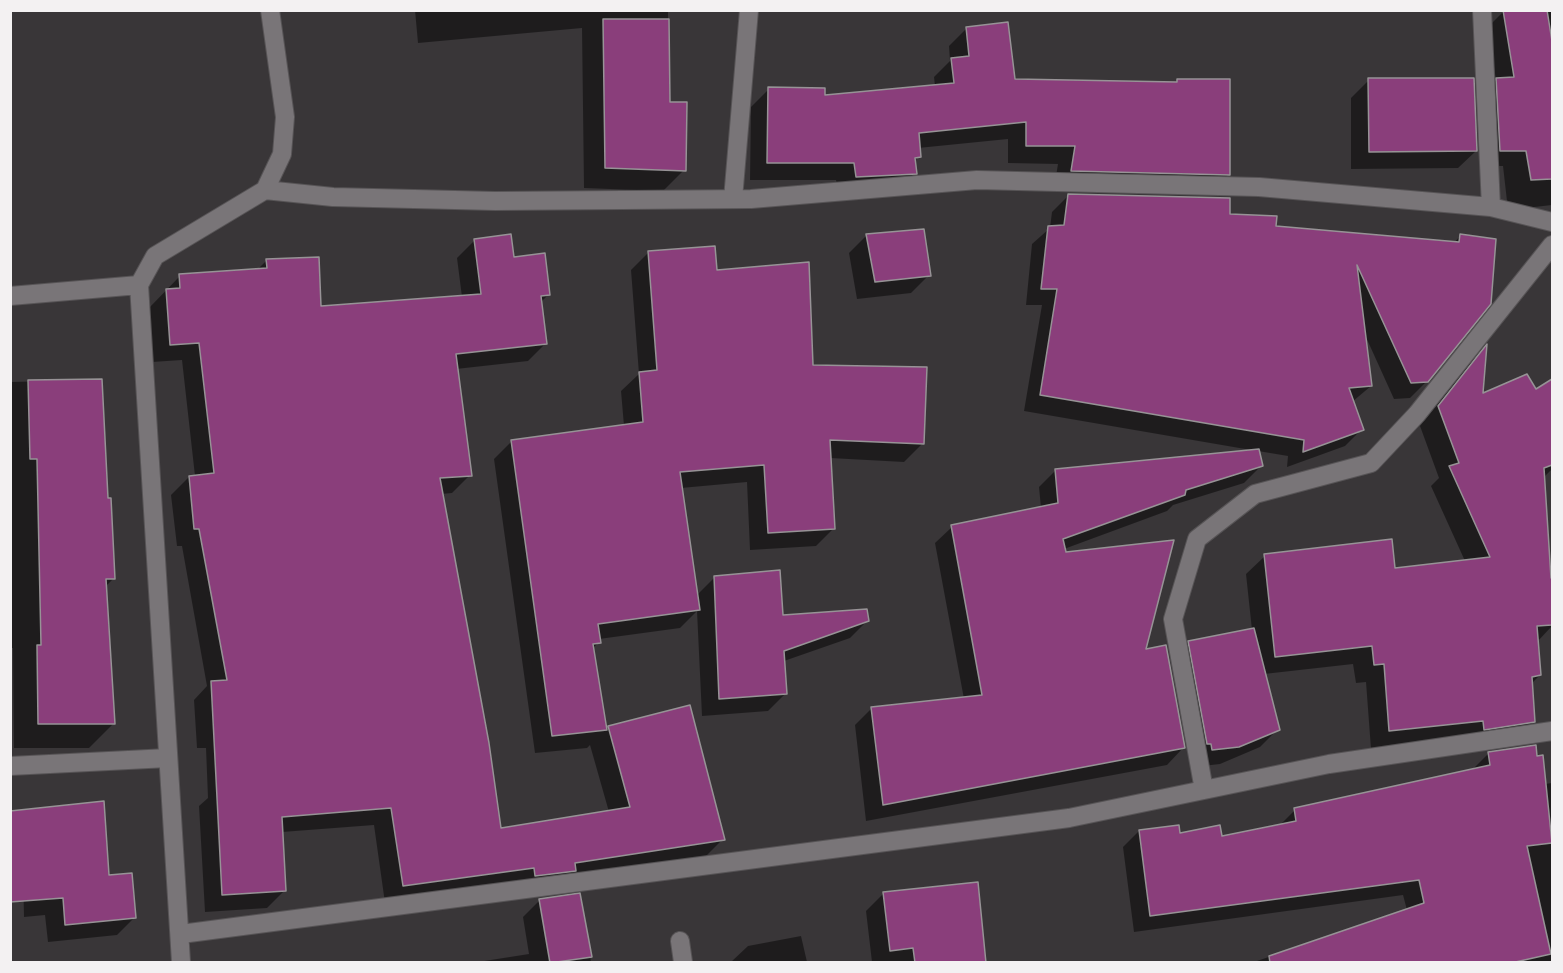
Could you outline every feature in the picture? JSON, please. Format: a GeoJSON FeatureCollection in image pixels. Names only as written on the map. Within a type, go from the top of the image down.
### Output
{"type":"FeatureCollection","features":[{"type":"Feature","properties":{"kind":"street"},"geometry":{"type":"LineString","coordinates":[[181,963],[139,285],[155,256],[265,190],[282,154],[285,117],[270,10]]}},
{"type":"Feature","properties":{"kind":"street"},"geometry":{"type":"LineString","coordinates":[[733,199],[749,10]]}},
{"type":"Feature","properties":{"kind":"street"},"geometry":{"type":"LineString","coordinates":[[1482,10],[1491,207]]}},
{"type":"Feature","properties":{"kind":"street"},"geometry":{"type":"LineString","coordinates":[[265,190],[333,197],[495,201],[733,199],[977,180],[1259,188],[1491,207],[1552,222]]}},
{"type":"Feature","properties":{"kind":"street"},"geometry":{"type":"LineString","coordinates":[[1204,790],[1173,619],[1197,539],[1255,494],[1371,463],[1417,414],[1552,245]]}},
{"type":"Feature","properties":{"kind":"street"},"geometry":{"type":"LineString","coordinates":[[10,296],[139,285]]}},
{"type":"Feature","properties":{"kind":"street"},"geometry":{"type":"LineString","coordinates":[[181,934],[1069,818],[1329,764],[1552,731]]}},
{"type":"Feature","properties":{"kind":"street"},"geometry":{"type":"LineString","coordinates":[[10,766],[168,758]]}},
{"type":"Feature","properties":{"kind":"street"},"geometry":{"type":"LineString","coordinates":[[680,941],[684,963]]}},
{"type":"Feature","properties":{"kind":"building"},"geometry":{"type":"Polygon","coordinates":[[[1503,10],[1547,10],[1552,41],[1552,179],[1531,180],[1526,151],[1500,151],[1496,78],[1514,77],[1503,10]]]}},
{"type":"Feature","properties":{"kind":"building"},"geometry":{"type":"Polygon","coordinates":[[[603,19],[669,19],[670,102],[687,102],[686,171],[605,168],[603,19]]]}},
{"type":"Feature","properties":{"kind":"building"},"geometry":{"type":"Polygon","coordinates":[[[1008,22],[1015,79],[1177,82],[1177,79],[1230,79],[1230,175],[1071,171],[1075,146],[1026,146],[1026,122],[919,133],[921,157],[915,158],[917,174],[856,177],[854,163],[767,163],[768,87],[825,88],[825,95],[954,83],[951,58],[969,56],[966,27],[1008,22]]]}},
{"type":"Feature","properties":{"kind":"building"},"geometry":{"type":"Polygon","coordinates":[[[1368,78],[1474,78],[1477,151],[1369,152],[1368,78]]]}},
{"type":"Feature","properties":{"kind":"building"},"geometry":{"type":"Polygon","coordinates":[[[1068,194],[1230,198],[1230,214],[1277,216],[1276,226],[1459,242],[1460,234],[1496,239],[1491,304],[1428,382],[1411,383],[1357,265],[1372,386],[1349,388],[1364,430],[1303,452],[1304,440],[1040,395],[1057,289],[1041,289],[1048,226],[1064,225],[1068,194]]]}},
{"type":"Feature","properties":{"kind":"building"},"geometry":{"type":"Polygon","coordinates":[[[924,229],[931,276],[875,282],[866,234],[924,229]]]}},
{"type":"Feature","properties":{"kind":"building"},"geometry":{"type":"Polygon","coordinates":[[[511,234],[514,257],[545,253],[550,295],[541,296],[547,344],[456,354],[472,476],[440,478],[489,743],[501,828],[630,807],[608,726],[690,705],[725,840],[575,863],[576,871],[535,876],[534,868],[403,886],[391,808],[282,817],[286,891],[222,895],[211,681],[227,680],[199,529],[194,529],[189,476],[214,473],[199,343],[170,345],[166,289],[180,288],[179,274],[267,268],[266,259],[319,257],[321,306],[481,294],[474,239],[511,234]]]}},
{"type":"Feature","properties":{"kind":"building"},"geometry":{"type":"Polygon","coordinates":[[[715,246],[717,270],[809,262],[813,365],[927,367],[924,444],[830,440],[835,529],[768,533],[764,465],[680,472],[700,610],[598,624],[601,643],[593,644],[607,730],[552,736],[511,440],[643,422],[639,372],[657,370],[648,251],[715,246]]]}},
{"type":"Feature","properties":{"kind":"building"},"geometry":{"type":"Polygon","coordinates":[[[1487,344],[1483,393],[1527,374],[1536,389],[1552,379],[1552,465],[1544,468],[1552,578],[1552,625],[1537,626],[1541,675],[1532,677],[1535,722],[1484,730],[1483,721],[1389,731],[1384,664],[1374,665],[1372,646],[1275,657],[1264,554],[1392,539],[1395,568],[1490,557],[1449,466],[1459,463],[1438,406],[1487,344]]]}},
{"type":"Feature","properties":{"kind":"building"},"geometry":{"type":"Polygon","coordinates":[[[102,379],[115,579],[106,579],[115,724],[38,724],[37,645],[41,645],[37,459],[30,459],[28,380],[102,379]]]}},
{"type":"Feature","properties":{"kind":"building"},"geometry":{"type":"Polygon","coordinates":[[[1259,449],[1263,466],[1186,490],[1185,495],[1063,539],[1066,552],[1174,540],[1146,649],[1166,645],[1185,748],[883,805],[871,707],[982,695],[951,525],[1058,503],[1055,469],[1259,449]]]}},
{"type":"Feature","properties":{"kind":"building"},"geometry":{"type":"Polygon","coordinates":[[[780,570],[783,615],[867,609],[869,621],[784,651],[787,694],[719,699],[714,576],[780,570]]]}},
{"type":"Feature","properties":{"kind":"building"},"geometry":{"type":"Polygon","coordinates":[[[1254,628],[1280,730],[1239,747],[1212,750],[1211,744],[1207,744],[1188,641],[1254,628]]]}},
{"type":"Feature","properties":{"kind":"building"},"geometry":{"type":"Polygon","coordinates":[[[1536,745],[1537,756],[1543,755],[1552,843],[1527,846],[1551,954],[1511,963],[1270,963],[1269,956],[1424,903],[1419,880],[1150,916],[1139,830],[1179,825],[1180,833],[1220,825],[1222,836],[1296,821],[1294,808],[1490,765],[1488,752],[1536,745]]]}},
{"type":"Feature","properties":{"kind":"building"},"geometry":{"type":"Polygon","coordinates":[[[104,801],[109,875],[132,873],[136,918],[65,925],[63,898],[10,902],[10,811],[104,801]]]}},
{"type":"Feature","properties":{"kind":"building"},"geometry":{"type":"Polygon","coordinates":[[[978,882],[986,963],[915,963],[913,948],[890,951],[883,892],[978,882]]]}},
{"type":"Feature","properties":{"kind":"building"},"geometry":{"type":"Polygon","coordinates":[[[580,893],[592,957],[550,963],[539,899],[580,893]]]}}]}
